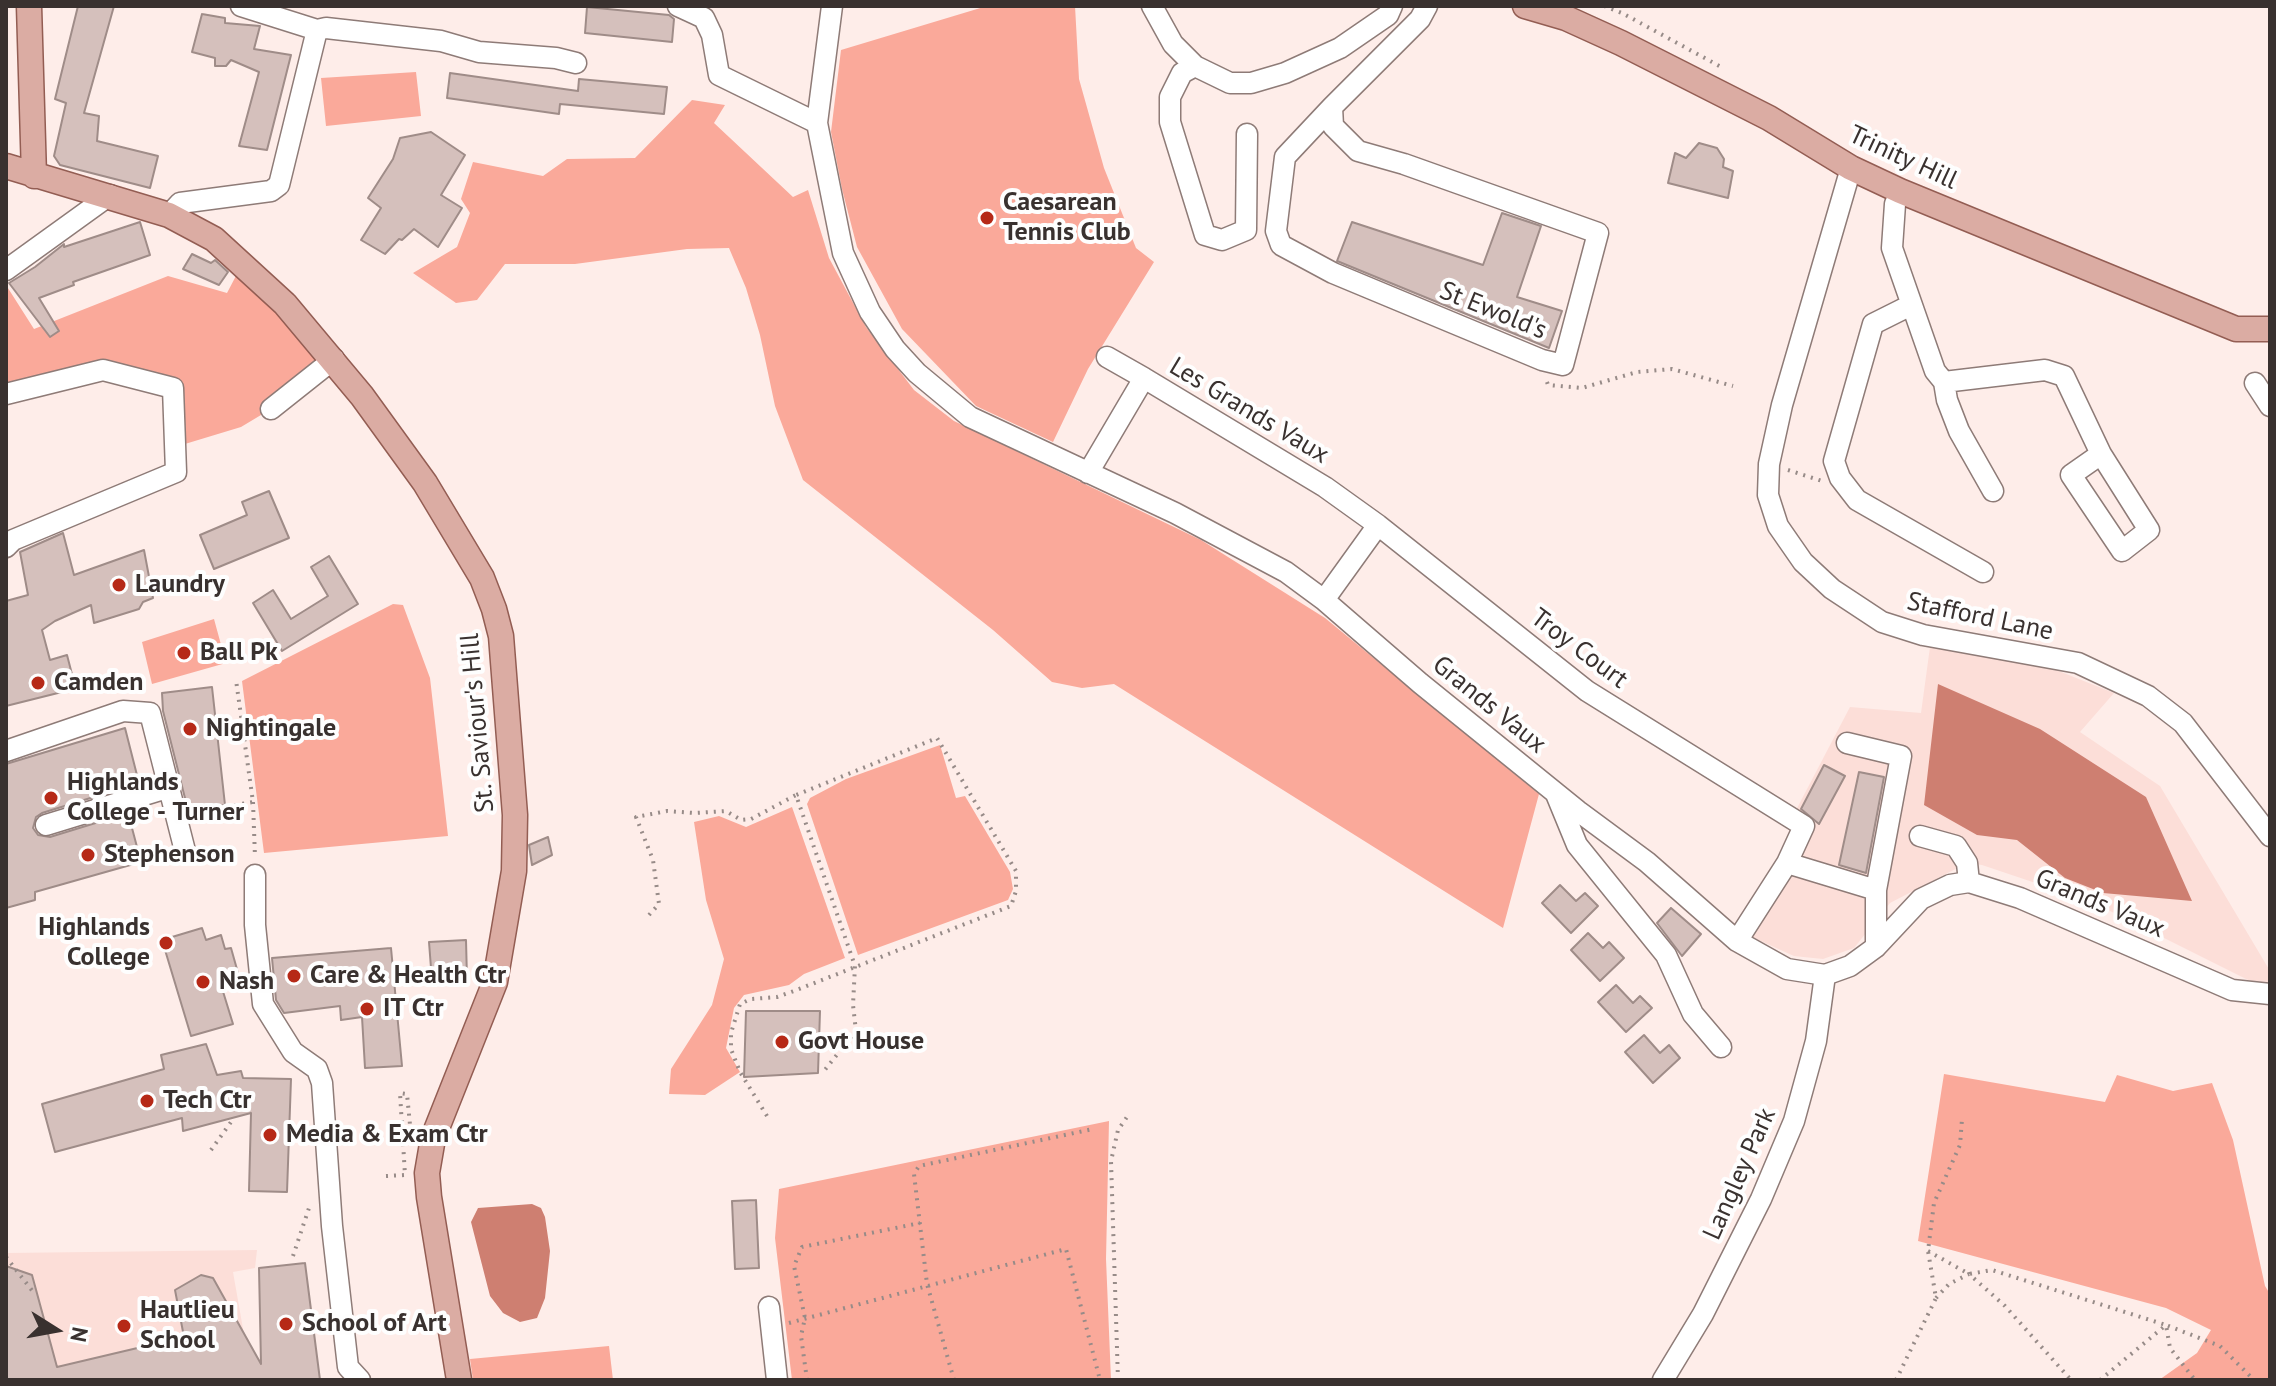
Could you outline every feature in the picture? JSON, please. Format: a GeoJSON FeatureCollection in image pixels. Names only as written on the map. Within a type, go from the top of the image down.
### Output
{"type":"FeatureCollection","features":[{"type":"Feature","properties":{"kind":"main road"},"geometry":{"type":"LineString","coordinates":[[29,6],[34,176]]}},
{"type":"Feature","properties":{"kind":"main road","name":"Trinity Hill"},"geometry":{"type":"LineString","coordinates":[[1525,6],[1566,18],[1621,43],[1769,118],[1851,168],[1900,191],[2236,329],[2270,329]]}},
{"type":"Feature","properties":{"kind":"main road","name":"St. Saviour's Hill"},"geometry":{"type":"LineString","coordinates":[[6,166],[169,215],[214,239],[285,304],[334,359],[425,483],[482,578],[501,636],[515,815],[514,871],[495,982],[433,1138],[427,1173],[459,1380]]}},
{"type":"Feature","properties":{"kind":"street"},"geometry":{"type":"LineString","coordinates":[[241,6],[278,11],[317,30],[326,28],[441,41],[479,52],[556,58],[576,63]]}},
{"type":"Feature","properties":{"kind":"street"},"geometry":{"type":"LineString","coordinates":[[678,6],[704,18],[712,35],[719,75],[817,123]]}},
{"type":"Feature","properties":{"kind":"street","name":"Grands Vaux"},"geometry":{"type":"LineString","coordinates":[[832,6],[817,123],[843,253],[870,312],[895,349],[917,373],[970,417],[1222,537],[1286,572],[1324,600],[1555,793],[1647,862],[1737,941],[1787,969],[1825,975]]}},
{"type":"Feature","properties":{"kind":"street"},"geometry":{"type":"LineString","coordinates":[[1152,6],[1173,44],[1195,66],[1230,83],[1251,83],[1285,73],[1340,48],[1388,15],[1392,6]]}},
{"type":"Feature","properties":{"kind":"street"},"geometry":{"type":"LineString","coordinates":[[1332,107],[1420,19],[1427,6]]}},
{"type":"Feature","properties":{"kind":"street"},"geometry":{"type":"LineString","coordinates":[[169,215],[180,203],[271,191],[279,185],[317,30]]}},
{"type":"Feature","properties":{"kind":"street"},"geometry":{"type":"LineString","coordinates":[[1195,66],[1182,73],[1170,97],[1170,122],[1205,235],[1222,240],[1246,230],[1247,134]]}},
{"type":"Feature","properties":{"kind":"street","name":"St Ewold's"},"geometry":{"type":"LineString","coordinates":[[1332,107],[1333,126],[1358,151],[1404,164],[1598,233],[1563,365],[1542,360],[1333,273],[1281,245],[1276,231],[1285,157],[1332,107]]}},
{"type":"Feature","properties":{"kind":"street","name":"Stafford Lane"},"geometry":{"type":"LineString","coordinates":[[1851,168],[1782,405],[1769,464],[1768,495],[1778,526],[1803,562],[1832,589],[1882,622],[1923,635],[2078,663],[2148,696],[2183,723],[2270,836]]}},
{"type":"Feature","properties":{"kind":"street"},"geometry":{"type":"LineString","coordinates":[[1900,191],[1895,204],[1892,248],[1935,371],[1944,382],[1947,400],[1959,431],[1993,491]]}},
{"type":"Feature","properties":{"kind":"street"},"geometry":{"type":"LineString","coordinates":[[6,270],[110,195]]}},
{"type":"Feature","properties":{"kind":"street"},"geometry":{"type":"LineString","coordinates":[[1911,305],[1873,324],[1834,461],[1840,478],[1857,500],[1983,572]]}},
{"type":"Feature","properties":{"kind":"street"},"geometry":{"type":"LineString","coordinates":[[1107,357],[1144,378]]}},
{"type":"Feature","properties":{"kind":"street"},"geometry":{"type":"LineString","coordinates":[[271,409],[334,359]]}},
{"type":"Feature","properties":{"kind":"street"},"geometry":{"type":"LineString","coordinates":[[6,394],[103,370],[173,388],[176,472],[13,540],[6,547]]}},
{"type":"Feature","properties":{"kind":"street"},"geometry":{"type":"LineString","coordinates":[[1944,382],[2045,370],[2064,376],[2101,454]]}},
{"type":"Feature","properties":{"kind":"street","name":"Les Grands Vaux"},"geometry":{"type":"LineString","coordinates":[[1088,473],[1144,378],[1325,487],[1378,525]]}},
{"type":"Feature","properties":{"kind":"street"},"geometry":{"type":"LineString","coordinates":[[2255,383],[2270,406]]}},
{"type":"Feature","properties":{"kind":"street"},"geometry":{"type":"LineString","coordinates":[[1324,600],[1378,525]]}},
{"type":"Feature","properties":{"kind":"street","name":"Troy Court"},"geometry":{"type":"LineString","coordinates":[[1378,525],[1587,691],[1804,826],[1787,863]]}},
{"type":"Feature","properties":{"kind":"street"},"geometry":{"type":"LineString","coordinates":[[6,751],[123,711],[150,713],[185,851]]}},
{"type":"Feature","properties":{"kind":"street"},"geometry":{"type":"LineString","coordinates":[[1847,743],[1901,756],[1876,890],[1876,947]]}},
{"type":"Feature","properties":{"kind":"street"},"geometry":{"type":"LineString","coordinates":[[46,825],[167,788]]}},
{"type":"Feature","properties":{"kind":"street"},"geometry":{"type":"LineString","coordinates":[[1555,793],[1577,845],[1666,955],[1693,1014],[1721,1047]]}},
{"type":"Feature","properties":{"kind":"street"},"geometry":{"type":"LineString","coordinates":[[1825,975],[1850,966],[1876,947],[1921,899],[1950,885],[1969,882],[1967,863],[1956,846],[1920,836]]}},
{"type":"Feature","properties":{"kind":"street"},"geometry":{"type":"LineString","coordinates":[[1737,941],[1787,863],[1876,890]]}},
{"type":"Feature","properties":{"kind":"street"},"geometry":{"type":"LineString","coordinates":[[255,875],[255,925],[263,1004],[293,1052],[317,1069],[322,1083],[332,1226],[348,1367],[360,1380]]}},
{"type":"Feature","properties":{"kind":"street","name":"Grands Vaux"},"geometry":{"type":"LineString","coordinates":[[1969,882],[2020,898],[2232,990],[2270,994]]}},
{"type":"Feature","properties":{"kind":"street","name":"Langley Park"},"geometry":{"type":"LineString","coordinates":[[1663,1380],[1703,1314],[1742,1238],[1794,1121],[1816,1041],[1825,975]]}},
{"type":"Feature","properties":{"kind":"street"},"geometry":{"type":"LineString","coordinates":[[769,1307],[777,1380]]}},
{"type":"Feature","properties":{"kind":"path"},"geometry":{"type":"LineString","coordinates":[[1542,360],[1548,385],[1582,388],[1637,372],[1672,369],[1733,386]]}},
{"type":"Feature","properties":{"kind":"path"},"geometry":{"type":"LineString","coordinates":[[1769,464],[1821,481],[1840,478]]}},
{"type":"Feature","properties":{"kind":"path"},"geometry":{"type":"LineString","coordinates":[[236,680],[253,802],[255,875]]}},
{"type":"Feature","properties":{"kind":"path"},"geometry":{"type":"LineString","coordinates":[[649,915],[659,904],[653,860],[636,817],[667,811],[726,811],[741,820],[751,819],[796,795],[937,738],[1016,871],[1016,891],[1011,906],[777,997],[751,999],[740,1004],[731,1033],[731,1049],[740,1072],[767,1116]]}},
{"type":"Feature","properties":{"kind":"path"},"geometry":{"type":"LineString","coordinates":[[796,795],[855,966],[853,1005],[856,1031],[824,1071]]}},
{"type":"Feature","properties":{"kind":"path"},"geometry":{"type":"LineString","coordinates":[[175,816],[253,802]]}},
{"type":"Feature","properties":{"kind":"path"},"geometry":{"type":"LineString","coordinates":[[386,1176],[405,1175],[400,1093],[407,1094],[408,1100]]}},
{"type":"Feature","properties":{"kind":"path"},"geometry":{"type":"LineString","coordinates":[[1118,1380],[1111,1161],[1118,1130],[1129,1114]]}},
{"type":"Feature","properties":{"kind":"path"},"geometry":{"type":"LineString","coordinates":[[1936,1298],[1928,1251],[1934,1203],[1960,1145],[1962,1119]]}},
{"type":"Feature","properties":{"kind":"path"},"geometry":{"type":"LineString","coordinates":[[211,1150],[231,1122]]}},
{"type":"Feature","properties":{"kind":"path"},"geometry":{"type":"LineString","coordinates":[[954,1380],[927,1284],[914,1174],[919,1166],[1093,1129]]}},
{"type":"Feature","properties":{"kind":"path"},"geometry":{"type":"LineString","coordinates":[[807,1380],[801,1336],[805,1318],[794,1266],[802,1247],[920,1223]]}},
{"type":"Feature","properties":{"kind":"path"},"geometry":{"type":"LineString","coordinates":[[772,1328],[1066,1249],[1100,1380]]}},
{"type":"Feature","properties":{"kind":"path"},"geometry":{"type":"LineString","coordinates":[[1928,1251],[1969,1274],[2005,1306],[2071,1380]]}},
{"type":"Feature","properties":{"kind":"path"},"geometry":{"type":"LineString","coordinates":[[6,1257],[34,1293]]}},
{"type":"Feature","properties":{"kind":"path"},"geometry":{"type":"LineString","coordinates":[[1896,1380],[1936,1298],[1949,1284],[1969,1274],[1992,1270],[2166,1325],[2220,1346],[2254,1380]]}},
{"type":"Feature","properties":{"kind":"path"},"geometry":{"type":"LineString","coordinates":[[2100,1380],[2166,1325]]}},
{"type":"Feature","properties":{"kind":"path"},"geometry":{"type":"LineString","coordinates":[[2166,1325],[2170,1348],[2195,1380]]}},
{"type":"Feature","properties":{"kind":"shaded area","name":"Caesarean Tennis Club"},"geometry":{"type":"Polygon","coordinates":[[[987,6],[1075,6],[1079,79],[1104,168],[1136,248],[1154,262],[1088,369],[1053,442],[976,406],[902,329],[857,247],[831,132],[841,50],[987,6]]]}},
{"type":"Feature","properties":{"kind":"shaded area"},"geometry":{"type":"Polygon","coordinates":[[[416,72],[421,116],[326,126],[321,78],[416,72]]]}},
{"type":"Feature","properties":{"kind":"shaded area"},"geometry":{"type":"Polygon","coordinates":[[[692,100],[725,105],[714,123],[793,197],[808,190],[829,258],[866,327],[914,390],[954,421],[1201,540],[1325,618],[1539,794],[1503,928],[1114,684],[1082,688],[1052,682],[993,630],[803,480],[775,406],[760,335],[746,288],[729,248],[687,249],[575,264],[505,264],[477,300],[456,303],[413,273],[457,247],[470,213],[461,199],[473,162],[543,176],[567,159],[635,158],[692,100]]]}},
{"type":"Feature","properties":{"kind":"shaded area"},"geometry":{"type":"Polygon","coordinates":[[[238,272],[291,322],[325,367],[271,409],[241,427],[175,447],[173,388],[103,370],[6,394],[6,285],[34,329],[168,276],[227,293],[238,272]]]}},
{"type":"Feature","properties":{"kind":"shaded area"},"geometry":{"type":"Polygon","coordinates":[[[393,604],[403,605],[430,678],[448,836],[264,853],[242,681],[393,604]]]}},
{"type":"Feature","properties":{"kind":"shaded area","name":"Ball Pk"},"geometry":{"type":"Polygon","coordinates":[[[214,619],[226,663],[152,684],[142,642],[214,619]]]}},
{"type":"Feature","properties":{"kind":"shaded area"},"geometry":{"type":"Polygon","coordinates":[[[1930,647],[2041,664],[2114,693],[2080,732],[2160,786],[2270,971],[2270,983],[2254,983],[2092,902],[1982,865],[1967,863],[1890,903],[1854,948],[1823,959],[1794,956],[1752,937],[1807,845],[1813,826],[1795,812],[1850,707],[1921,713],[1930,647]]]}},
{"type":"Feature","properties":{"kind":"shaded area"},"geometry":{"type":"Polygon","coordinates":[[[1938,684],[2040,729],[2146,797],[2192,901],[2103,893],[2065,878],[2017,840],[1977,835],[1924,805],[1938,684]]]}},
{"type":"Feature","properties":{"kind":"shaded area"},"geometry":{"type":"Polygon","coordinates":[[[940,745],[956,798],[965,796],[1010,872],[1013,889],[1008,900],[858,955],[807,804],[810,798],[846,779],[940,745]]]}},
{"type":"Feature","properties":{"kind":"shaded area"},"geometry":{"type":"Polygon","coordinates":[[[792,807],[845,958],[804,974],[789,985],[744,995],[734,1008],[726,1048],[740,1072],[705,1095],[669,1094],[671,1069],[712,1005],[724,959],[706,900],[694,822],[719,816],[746,827],[792,807]]]}},
{"type":"Feature","properties":{"kind":"shaded area"},"geometry":{"type":"Polygon","coordinates":[[[1944,1074],[2105,1102],[2117,1075],[2173,1091],[2212,1083],[2233,1140],[2265,1286],[2270,1294],[2270,1380],[2159,1380],[2197,1353],[2211,1330],[2166,1308],[1918,1241],[1944,1074]]]}},
{"type":"Feature","properties":{"kind":"shaded area"},"geometry":{"type":"Polygon","coordinates":[[[1109,1121],[1106,1259],[1111,1380],[792,1380],[775,1238],[779,1189],[1109,1121]]]}},
{"type":"Feature","properties":{"kind":"shaded area"},"geometry":{"type":"Polygon","coordinates":[[[532,1204],[541,1208],[545,1217],[550,1251],[545,1298],[537,1318],[520,1322],[503,1313],[490,1296],[471,1222],[478,1208],[532,1204]]]}},
{"type":"Feature","properties":{"kind":"shaded area","name":"Hautlieu School"},"geometry":{"type":"Polygon","coordinates":[[[257,1250],[255,1268],[233,1272],[252,1380],[6,1380],[6,1253],[257,1250]]]}},
{"type":"Feature","properties":{"kind":"shaded area"},"geometry":{"type":"Polygon","coordinates":[[[609,1346],[613,1380],[473,1380],[470,1359],[609,1346]]]}},
{"type":"Feature","properties":{"kind":"building"},"geometry":{"type":"Polygon","coordinates":[[[78,6],[114,6],[84,113],[99,116],[97,141],[158,156],[150,188],[60,165],[54,156],[66,103],[55,99],[78,6]]]}},
{"type":"Feature","properties":{"kind":"building"},"geometry":{"type":"Polygon","coordinates":[[[587,7],[669,15],[674,19],[672,42],[585,33],[587,7]]]}},
{"type":"Feature","properties":{"kind":"building"},"geometry":{"type":"Polygon","coordinates":[[[202,14],[225,18],[225,23],[260,26],[254,49],[291,55],[267,150],[239,146],[259,72],[231,60],[226,66],[215,66],[215,58],[192,52],[202,14]]]}},
{"type":"Feature","properties":{"kind":"building"},"geometry":{"type":"Polygon","coordinates":[[[450,73],[578,91],[579,79],[667,87],[664,114],[560,104],[559,114],[447,98],[450,73]]]}},
{"type":"Feature","properties":{"kind":"building"},"geometry":{"type":"Polygon","coordinates":[[[431,132],[465,155],[441,195],[462,208],[438,247],[414,229],[385,254],[361,240],[381,208],[368,198],[393,159],[400,138],[431,132]]]}},
{"type":"Feature","properties":{"kind":"building"},"geometry":{"type":"Polygon","coordinates":[[[1699,143],[1717,148],[1724,159],[1723,167],[1733,171],[1728,198],[1668,183],[1675,153],[1686,158],[1699,143]]]}},
{"type":"Feature","properties":{"kind":"building"},"geometry":{"type":"Polygon","coordinates":[[[1502,213],[1541,226],[1517,297],[1562,311],[1549,348],[1337,261],[1352,222],[1483,265],[1502,213]]]}},
{"type":"Feature","properties":{"kind":"building"},"geometry":{"type":"Polygon","coordinates":[[[140,222],[150,255],[73,282],[74,285],[39,298],[59,331],[50,337],[9,283],[64,244],[64,247],[140,222]]]}},
{"type":"Feature","properties":{"kind":"building"},"geometry":{"type":"Polygon","coordinates":[[[192,254],[211,263],[215,260],[228,272],[219,285],[183,269],[192,254]]]}},
{"type":"Feature","properties":{"kind":"building"},"geometry":{"type":"Polygon","coordinates":[[[269,491],[289,538],[214,569],[200,535],[247,515],[242,502],[269,491]]]}},
{"type":"Feature","properties":{"kind":"building"},"geometry":{"type":"Polygon","coordinates":[[[63,533],[74,575],[144,550],[153,598],[143,602],[139,609],[94,623],[91,605],[42,630],[50,660],[67,655],[74,682],[65,685],[66,691],[6,706],[6,601],[28,595],[20,552],[63,533]]]}},
{"type":"Feature","properties":{"kind":"building"},"geometry":{"type":"Polygon","coordinates":[[[329,556],[358,604],[282,651],[253,603],[273,590],[291,619],[328,596],[311,567],[329,556]]]}},
{"type":"Feature","properties":{"kind":"building","name":"Nightingale"},"geometry":{"type":"Polygon","coordinates":[[[212,687],[225,805],[188,810],[163,711],[162,693],[212,687]]]}},
{"type":"Feature","properties":{"kind":"building"},"geometry":{"type":"Polygon","coordinates":[[[125,728],[139,783],[42,813],[36,817],[33,828],[38,835],[50,837],[128,813],[141,862],[35,892],[35,900],[6,908],[6,764],[125,728]]]}},
{"type":"Feature","properties":{"kind":"building"},"geometry":{"type":"Polygon","coordinates":[[[1824,765],[1845,776],[1819,824],[1801,809],[1824,765]]]}},
{"type":"Feature","properties":{"kind":"building"},"geometry":{"type":"Polygon","coordinates":[[[1859,772],[1884,777],[1866,873],[1839,865],[1859,772]]]}},
{"type":"Feature","properties":{"kind":"building"},"geometry":{"type":"Polygon","coordinates":[[[548,837],[552,855],[532,865],[529,845],[548,837]]]}},
{"type":"Feature","properties":{"kind":"building"},"geometry":{"type":"Polygon","coordinates":[[[1560,885],[1576,901],[1585,893],[1598,906],[1571,933],[1542,903],[1560,885]]]}},
{"type":"Feature","properties":{"kind":"building"},"geometry":{"type":"Polygon","coordinates":[[[1671,908],[1701,934],[1682,956],[1657,923],[1671,908]]]}},
{"type":"Feature","properties":{"kind":"building","name":"Nash"},"geometry":{"type":"Polygon","coordinates":[[[202,928],[206,940],[221,935],[225,949],[231,948],[240,980],[221,985],[233,1024],[191,1036],[162,940],[202,928]]]}},
{"type":"Feature","properties":{"kind":"building"},"geometry":{"type":"Polygon","coordinates":[[[1588,933],[1603,948],[1609,942],[1624,958],[1600,981],[1571,950],[1588,933]]]}},
{"type":"Feature","properties":{"kind":"building"},"geometry":{"type":"Polygon","coordinates":[[[466,940],[467,979],[432,981],[429,942],[466,940]]]}},
{"type":"Feature","properties":{"kind":"building","name":"IT Ctr"},"geometry":{"type":"Polygon","coordinates":[[[391,948],[402,1066],[365,1068],[362,1017],[341,1020],[340,1006],[284,1013],[276,1000],[272,958],[391,948]]]}},
{"type":"Feature","properties":{"kind":"building"},"geometry":{"type":"Polygon","coordinates":[[[1616,985],[1633,1003],[1640,996],[1652,1008],[1626,1032],[1598,1002],[1616,985]]]}},
{"type":"Feature","properties":{"kind":"building","name":"Govt House"},"geometry":{"type":"Polygon","coordinates":[[[746,1011],[820,1011],[818,1073],[744,1077],[746,1011]]]}},
{"type":"Feature","properties":{"kind":"building"},"geometry":{"type":"Polygon","coordinates":[[[1644,1035],[1660,1053],[1669,1045],[1680,1058],[1653,1083],[1625,1052],[1644,1035]]]}},
{"type":"Feature","properties":{"kind":"building","name":"Tech Ctr"},"geometry":{"type":"Polygon","coordinates":[[[206,1044],[217,1075],[241,1071],[243,1078],[291,1079],[287,1192],[249,1191],[251,1113],[183,1131],[182,1118],[55,1152],[42,1104],[164,1069],[161,1055],[206,1044]]]}},
{"type":"Feature","properties":{"kind":"building"},"geometry":{"type":"Polygon","coordinates":[[[756,1200],[759,1268],[735,1269],[732,1201],[756,1200]]]}},
{"type":"Feature","properties":{"kind":"building"},"geometry":{"type":"Polygon","coordinates":[[[305,1263],[320,1380],[6,1380],[6,1266],[32,1275],[57,1367],[184,1337],[175,1290],[201,1275],[213,1278],[261,1364],[259,1268],[305,1263]]]}},
{"type":"Feature","properties":{"kind":"place","name":"Caesarean Tennis Club"},"geometry":{"type":"Point","coordinates":[987,218]}},
{"type":"Feature","properties":{"kind":"place","name":"Laundry"},"geometry":{"type":"Point","coordinates":[119,585]}},
{"type":"Feature","properties":{"kind":"place","name":"Ball Pk"},"geometry":{"type":"Point","coordinates":[184,653]}},
{"type":"Feature","properties":{"kind":"place","name":"Camden"},"geometry":{"type":"Point","coordinates":[38,683]}},
{"type":"Feature","properties":{"kind":"place","name":"Nightingale"},"geometry":{"type":"Point","coordinates":[190,729]}},
{"type":"Feature","properties":{"kind":"place","name":"Highlands College - Turner"},"geometry":{"type":"Point","coordinates":[51,798]}},
{"type":"Feature","properties":{"kind":"place","name":"Stephenson"},"geometry":{"type":"Point","coordinates":[88,855]}},
{"type":"Feature","properties":{"kind":"place","name":"Highlands College"},"geometry":{"type":"Point","coordinates":[166,943]}},
{"type":"Feature","properties":{"kind":"place","name":"Care & Health Ctr"},"geometry":{"type":"Point","coordinates":[294,976]}},
{"type":"Feature","properties":{"kind":"place","name":"Nash"},"geometry":{"type":"Point","coordinates":[203,982]}},
{"type":"Feature","properties":{"kind":"place","name":"IT Ctr"},"geometry":{"type":"Point","coordinates":[367,1009]}},
{"type":"Feature","properties":{"kind":"place","name":"Govt House"},"geometry":{"type":"Point","coordinates":[782,1042]}},
{"type":"Feature","properties":{"kind":"place","name":"Tech Ctr"},"geometry":{"type":"Point","coordinates":[147,1101]}},
{"type":"Feature","properties":{"kind":"place","name":"Media & Exam Ctr"},"geometry":{"type":"Point","coordinates":[270,1135]}},
{"type":"Feature","properties":{"kind":"place","name":"School of Art"},"geometry":{"type":"Point","coordinates":[286,1324]}},
{"type":"Feature","properties":{"kind":"place","name":"Hautlieu School"},"geometry":{"type":"Point","coordinates":[124,1326]}}]}
